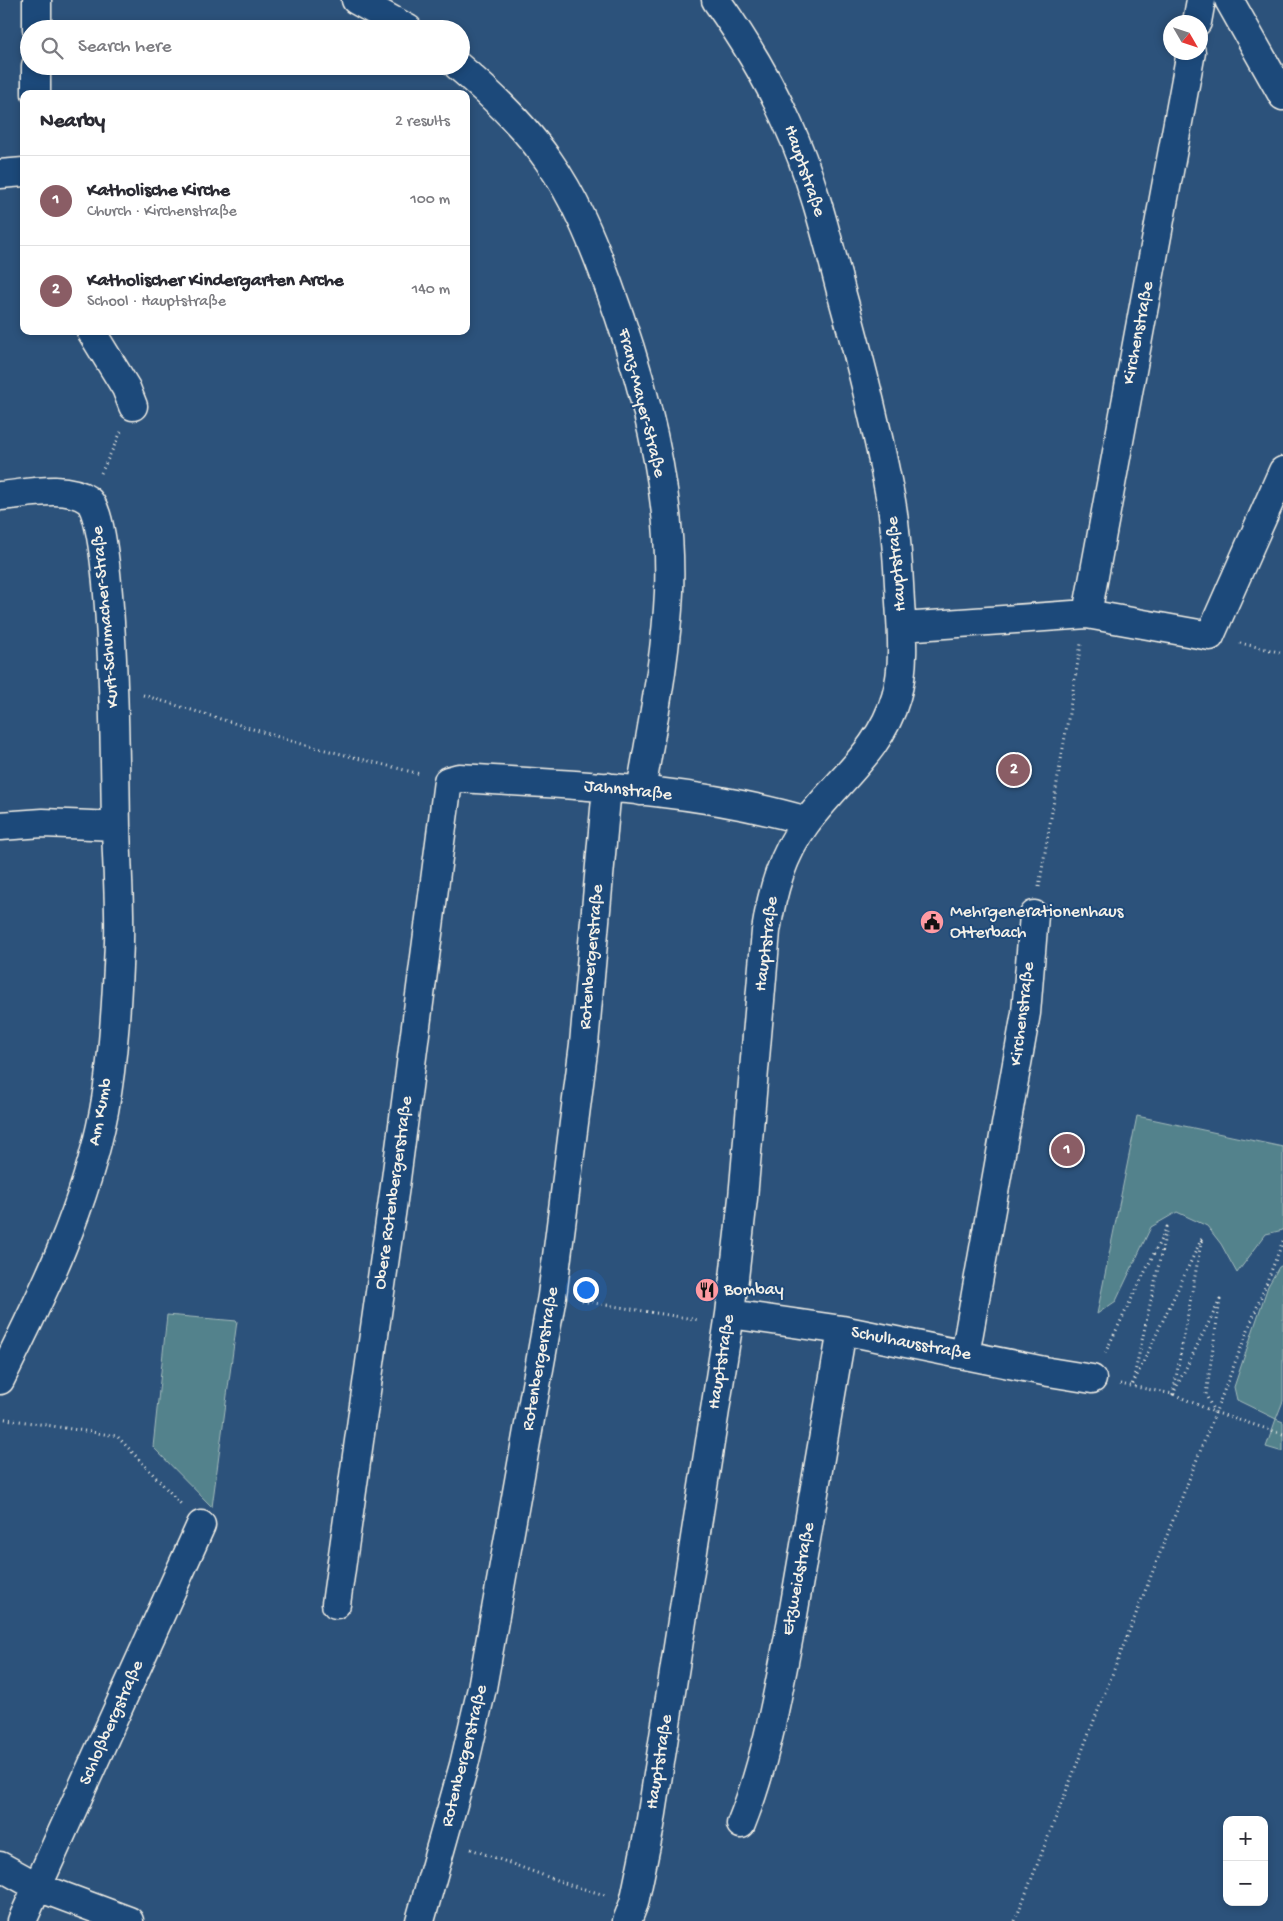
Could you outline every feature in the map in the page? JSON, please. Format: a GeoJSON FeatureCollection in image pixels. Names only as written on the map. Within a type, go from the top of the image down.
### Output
{"type":"FeatureCollection","features":[{"type":"Feature","properties":{"kind":"street"},"geometry":{"type":"LineString","coordinates":[[37,0],[37,20]]}},
{"type":"Feature","properties":{"kind":"street"},"geometry":{"type":"LineString","coordinates":[[356,0],[392,20]]}},
{"type":"Feature","properties":{"kind":"street","name":"Hauptstraße"},"geometry":{"type":"LineString","coordinates":[[635,1915],[728,1319],[743,1198],[766,931],[772,894],[791,845],[807,822],[872,747],[888,721],[897,695],[901,662],[902,627],[891,503],[860,360],[826,236],[788,123],[766,79],[716,0]]}},
{"type":"Feature","properties":{"kind":"street"},"geometry":{"type":"LineString","coordinates":[[1198,15],[1201,0]]}},
{"type":"Feature","properties":{"kind":"street"},"geometry":{"type":"LineString","coordinates":[[1228,0],[1283,96]]}},
{"type":"Feature","properties":{"kind":"street","name":"Kirchenstraße"},"geometry":{"type":"LineString","coordinates":[[1086,614],[1190,60]]}},
{"type":"Feature","properties":{"kind":"street"},"geometry":{"type":"LineString","coordinates":[[36,75],[36,90]]}},
{"type":"Feature","properties":{"kind":"street","name":"Franz-Mayer-Straße"},"geometry":{"type":"LineString","coordinates":[[469,75],[498,100],[526,131],[567,189],[589,236],[617,309],[651,427],[666,526],[669,590],[659,688],[641,791]]}},
{"type":"Feature","properties":{"kind":"street"},"geometry":{"type":"LineString","coordinates":[[0,174],[20,172]]}},
{"type":"Feature","properties":{"kind":"street"},"geometry":{"type":"LineString","coordinates":[[93,335],[126,388],[133,406]]}},
{"type":"Feature","properties":{"kind":"street"},"geometry":{"type":"LineString","coordinates":[[902,627],[1086,614],[1210,636],[1283,471]]}},
{"type":"Feature","properties":{"kind":"street"},"geometry":{"type":"LineString","coordinates":[[0,496],[60,492],[74,494],[88,500]]}},
{"type":"Feature","properties":{"kind":"street","name":"Kurt-Schumacher-Straße"},"geometry":{"type":"LineString","coordinates":[[88,500],[98,517],[103,546],[113,686],[116,826]]}},
{"type":"Feature","properties":{"kind":"street","name":"Jahnstraße"},"geometry":{"type":"LineString","coordinates":[[448,781],[459,778],[607,787],[756,807],[807,822]]}},
{"type":"Feature","properties":{"kind":"street","name":"Obere Rotenbergerstraße"},"geometry":{"type":"LineString","coordinates":[[336,1604],[396,1179],[448,781]]}},
{"type":"Feature","properties":{"kind":"street","name":"Rotenbergerstraße"},"geometry":{"type":"LineString","coordinates":[[420,1921],[444,1840],[482,1688],[552,1296],[584,1044],[607,787]]}},
{"type":"Feature","properties":{"kind":"street"},"geometry":{"type":"LineString","coordinates":[[0,826],[43,823],[116,826]]}},
{"type":"Feature","properties":{"kind":"street","name":"Am Kumb"},"geometry":{"type":"LineString","coordinates":[[0,1380],[42,1295],[69,1234],[90,1166],[104,1110],[111,1060],[119,941],[116,826]]}},
{"type":"Feature","properties":{"kind":"street","name":"Kirchenstraße"},"geometry":{"type":"LineString","coordinates":[[965,1355],[1026,1013],[1034,915]]}},
{"type":"Feature","properties":{"kind":"street","name":"Schulhausstraße"},"geometry":{"type":"LineString","coordinates":[[728,1319],[842,1330],[1092,1379]]}},
{"type":"Feature","properties":{"kind":"street","name":"Etzweidstraße"},"geometry":{"type":"LineString","coordinates":[[741,1824],[761,1769],[772,1723],[811,1517],[842,1330]]}},
{"type":"Feature","properties":{"kind":"street","name":"Schloßbergstraße"},"geometry":{"type":"LineString","coordinates":[[22,1921],[201,1524]]}},
{"type":"Feature","properties":{"kind":"street"},"geometry":{"type":"LineString","coordinates":[[0,1866],[38,1888],[129,1921]]}},
{"type":"Feature","properties":{"kind":"path"},"geometry":{"type":"LineString","coordinates":[[88,500],[133,406]]}},
{"type":"Feature","properties":{"kind":"path"},"geometry":{"type":"LineString","coordinates":[[1034,915],[1086,614]]}},
{"type":"Feature","properties":{"kind":"path"},"geometry":{"type":"LineString","coordinates":[[1210,636],[1283,654]]}},
{"type":"Feature","properties":{"kind":"path"},"geometry":{"type":"LineString","coordinates":[[113,686],[298,744],[448,781]]}},
{"type":"Feature","properties":{"kind":"path"},"geometry":{"type":"LineString","coordinates":[[1132,1386],[1167,1227],[1092,1379],[1173,1394],[1214,1412],[1283,1434]]}},
{"type":"Feature","properties":{"kind":"path"},"geometry":{"type":"LineString","coordinates":[[1132,1386],[1202,1238],[1173,1394]]}},
{"type":"Feature","properties":{"kind":"path"},"geometry":{"type":"LineString","coordinates":[[1015,1921],[1283,1241]]}},
{"type":"Feature","properties":{"kind":"path"},"geometry":{"type":"LineString","coordinates":[[1278,1257],[1283,1256]]}},
{"type":"Feature","properties":{"kind":"path"},"geometry":{"type":"LineString","coordinates":[[552,1296],[728,1319]]}},
{"type":"Feature","properties":{"kind":"path"},"geometry":{"type":"LineString","coordinates":[[1173,1394],[1220,1300],[1206,1395],[1214,1412]]}},
{"type":"Feature","properties":{"kind":"path"},"geometry":{"type":"LineString","coordinates":[[0,1418],[117,1436],[201,1524]]}},
{"type":"Feature","properties":{"kind":"path"},"geometry":{"type":"LineString","coordinates":[[444,1840],[570,1885],[635,1915]]}},
{"type":"Feature","properties":{"kind":"green space"},"geometry":{"type":"Polygon","coordinates":[[[1137,1116],[1283,1147],[1283,1230],[1266,1234],[1237,1273],[1221,1244],[1207,1226],[1177,1212],[1151,1227],[1116,1301],[1097,1314],[1137,1116]]]}},
{"type":"Feature","properties":{"kind":"green space"},"geometry":{"type":"Polygon","coordinates":[[[1283,1265],[1283,1401],[1276,1419],[1237,1400],[1234,1387],[1268,1286],[1279,1267],[1283,1265]]]}},
{"type":"Feature","properties":{"kind":"green space"},"geometry":{"type":"Polygon","coordinates":[[[167,1315],[237,1321],[212,1507],[153,1447],[167,1315]]]}},
{"type":"Feature","properties":{"kind":"green space"},"geometry":{"type":"Polygon","coordinates":[[[1276,1419],[1283,1422],[1283,1452],[1266,1447],[1276,1419]]]}},
{"type":"Feature","properties":{"kind":"place","name":"Katholischer Kindergarten Arche"},"geometry":{"type":"Point","coordinates":[1014,770]}},
{"type":"Feature","properties":{"kind":"place","name":"Mehrgenerationenhaus Otterbach"},"geometry":{"type":"Point","coordinates":[932,922]}},
{"type":"Feature","properties":{"kind":"place","name":"Katholische Kirche"},"geometry":{"type":"Point","coordinates":[1067,1150]}},
{"type":"Feature","properties":{"kind":"place","name":"Bombay"},"geometry":{"type":"Point","coordinates":[707,1290]}}]}
